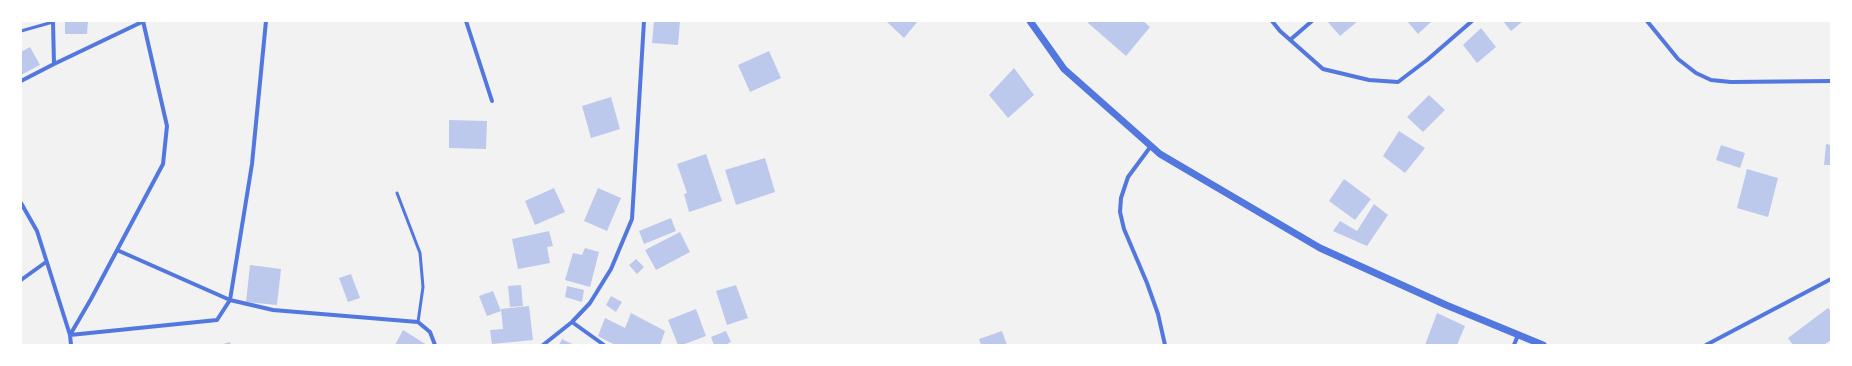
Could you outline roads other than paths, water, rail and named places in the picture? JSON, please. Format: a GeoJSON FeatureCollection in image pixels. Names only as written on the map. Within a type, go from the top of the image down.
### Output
{"type":"FeatureCollection","features":[{"type":"Feature","properties":{"kind":"street"},"geometry":{"type":"LineString","coordinates":[[21,82],[54,64],[143,21],[167,126],[163,164],[91,300],[70,335]]}},
{"type":"Feature","properties":{"kind":"street"},"geometry":{"type":"LineString","coordinates":[[70,335],[217,320],[230,300],[252,164],[266,21]]}},
{"type":"Feature","properties":{"kind":"street"},"geometry":{"type":"LineString","coordinates":[[466,21],[492,101]]}},
{"type":"Feature","properties":{"kind":"street"},"geometry":{"type":"LineString","coordinates":[[543,345],[572,322],[590,303],[611,269],[632,219],[644,21]]}},
{"type":"Feature","properties":{"kind":"street"},"geometry":{"type":"LineString","coordinates":[[1030,21],[1064,69],[1160,154],[1320,248],[1446,306],[1543,345]]}},
{"type":"Feature","properties":{"kind":"street"},"geometry":{"type":"LineString","coordinates":[[1272,21],[1290,40],[1323,69],[1369,80],[1398,82],[1428,60],[1472,21]]}},
{"type":"Feature","properties":{"kind":"street"},"geometry":{"type":"LineString","coordinates":[[1290,40],[1312,21]]}},
{"type":"Feature","properties":{"kind":"street"},"geometry":{"type":"LineString","coordinates":[[1647,21],[1678,59],[1696,73],[1711,80],[1731,82],[1831,81]]}},
{"type":"Feature","properties":{"kind":"street"},"geometry":{"type":"LineString","coordinates":[[53,22],[54,64]]}},
{"type":"Feature","properties":{"kind":"street"},"geometry":{"type":"LineString","coordinates":[[1151,146],[1128,177],[1121,198],[1120,212],[1124,229],[1147,283],[1158,314],[1165,345]]}},
{"type":"Feature","properties":{"kind":"street"},"geometry":{"type":"LineString","coordinates":[[21,203],[36,231],[70,335],[71,345]]}},
{"type":"Feature","properties":{"kind":"street"},"geometry":{"type":"LineString","coordinates":[[117,250],[230,300],[273,310],[418,322],[430,332],[435,345]]}},
{"type":"Feature","properties":{"kind":"street"},"geometry":{"type":"LineString","coordinates":[[21,280],[46,262]]}},
{"type":"Feature","properties":{"kind":"street"},"geometry":{"type":"LineString","coordinates":[[1706,345],[1831,279]]}},
{"type":"Feature","properties":{"kind":"street"},"geometry":{"type":"LineString","coordinates":[[572,322],[604,345]]}},
{"type":"Feature","properties":{"kind":"street"},"geometry":{"type":"LineString","coordinates":[[1514,345],[1518,335]]}},
{"type":"Feature","properties":{"kind":"lane"},"geometry":{"type":"LineString","coordinates":[[21,31],[53,22]]}},
{"type":"Feature","properties":{"kind":"lane"},"geometry":{"type":"LineString","coordinates":[[397,193],[420,253],[423,288],[418,322]]}}]}
